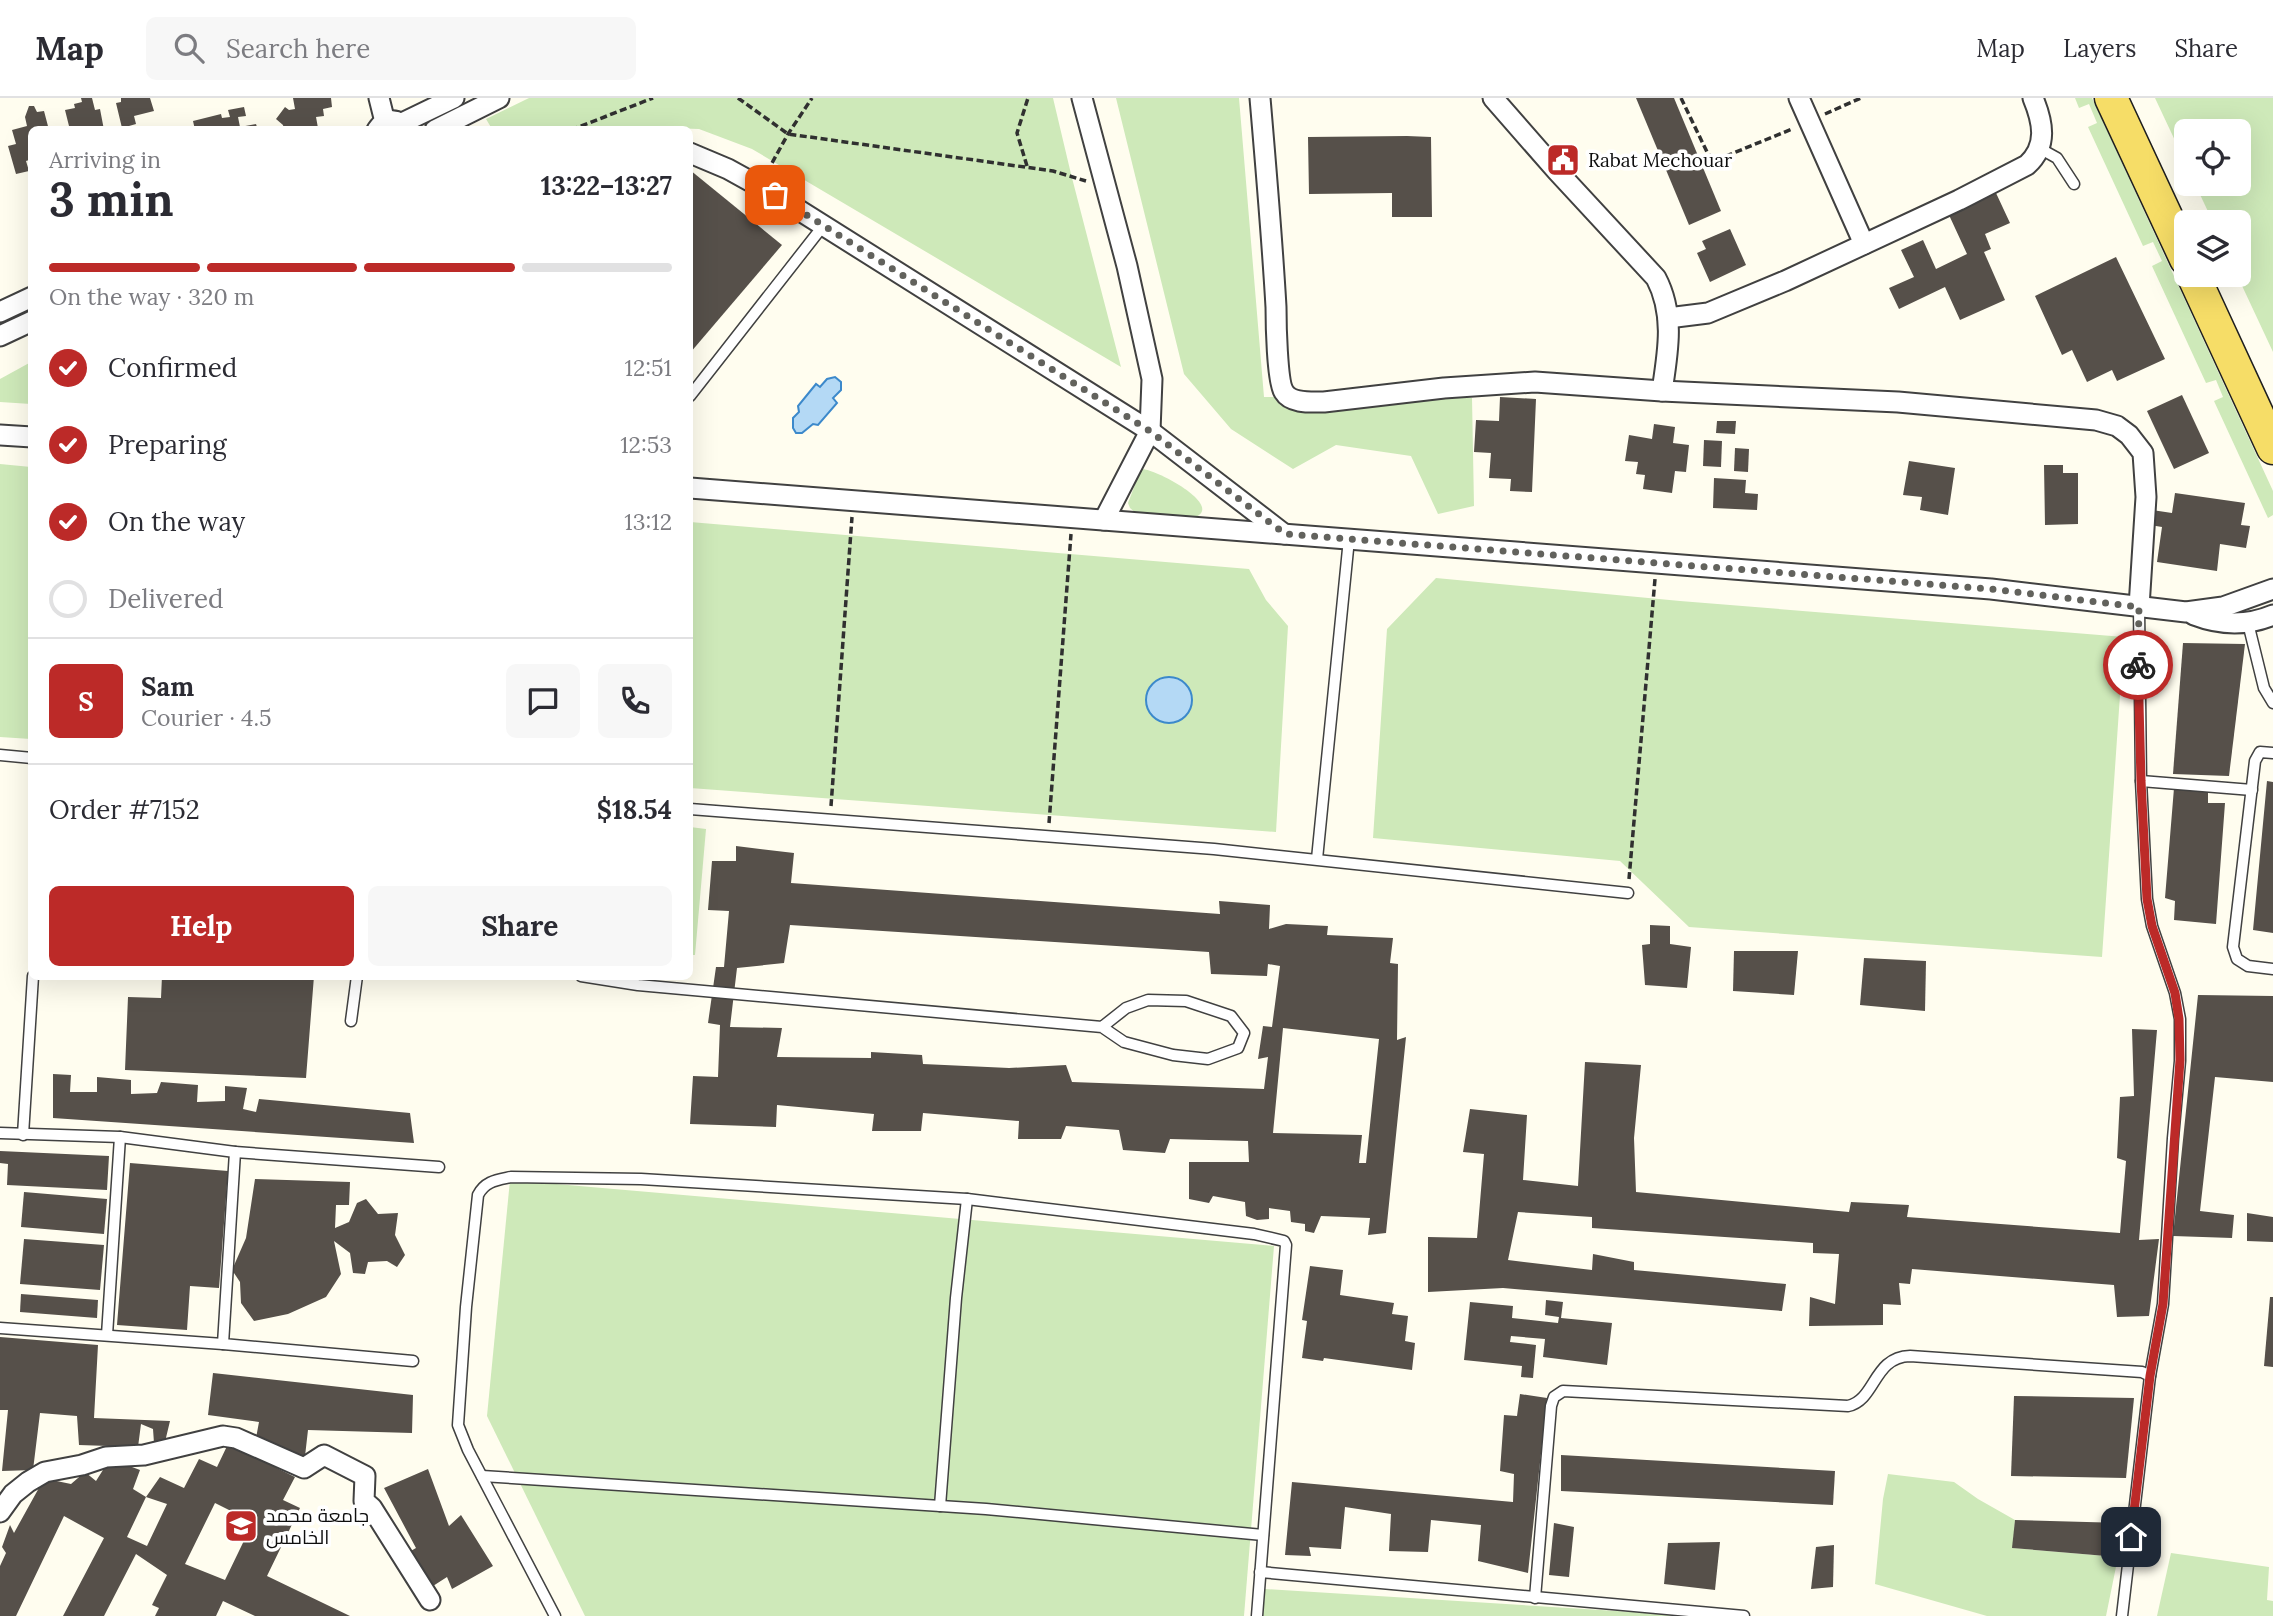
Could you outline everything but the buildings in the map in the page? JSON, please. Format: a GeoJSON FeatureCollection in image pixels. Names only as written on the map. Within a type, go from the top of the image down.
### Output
{"type":"FeatureCollection","features":[{"type":"Feature","properties":{"kind":"main road"},"geometry":{"type":"LineString","coordinates":[[2111,98],[2174,234]]}},
{"type":"Feature","properties":{"kind":"main road"},"geometry":{"type":"LineString","coordinates":[[2132,98],[2183,210]]}},
{"type":"Feature","properties":{"kind":"main road"},"geometry":{"type":"LineString","coordinates":[[2199,287],[2273,448]]}},
{"type":"Feature","properties":{"kind":"main road"},"geometry":{"type":"LineString","coordinates":[[2219,287],[2273,404]]}},
{"type":"Feature","properties":{"kind":"street"},"geometry":{"type":"LineString","coordinates":[[379,98],[393,126],[454,98]]}},
{"type":"Feature","properties":{"kind":"street"},"geometry":{"type":"LineString","coordinates":[[443,126],[499,98]]}},
{"type":"Feature","properties":{"kind":"street"},"geometry":{"type":"LineString","coordinates":[[1082,98],[1127,266],[1152,379],[1150,431],[1104,520]]}},
{"type":"Feature","properties":{"kind":"street"},"geometry":{"type":"LineString","coordinates":[[1260,98],[1278,355],[1282,391],[1287,396],[1304,401],[1324,402],[1444,388],[1535,382],[1662,391],[1898,401],[2076,417],[2116,426],[2129,435],[2143,453],[2145,509],[2139,607]]}},
{"type":"Feature","properties":{"kind":"street"},"geometry":{"type":"LineString","coordinates":[[1493,98],[1556,170],[1646,265],[1663,291],[1670,339],[1662,391]]}},
{"type":"Feature","properties":{"kind":"street"},"geometry":{"type":"LineString","coordinates":[[1799,98],[1864,244]]}},
{"type":"Feature","properties":{"kind":"street"},"geometry":{"type":"LineString","coordinates":[[1668,318],[1708,313],[1785,281],[2016,172],[2035,158],[2043,133],[2039,113],[2032,98]]}},
{"type":"Feature","properties":{"kind":"street"},"geometry":{"type":"LineString","coordinates":[[693,154],[759,186],[1150,431],[1285,534]]}},
{"type":"Feature","properties":{"kind":"street"},"geometry":{"type":"LineString","coordinates":[[0,312],[28,300]]}},
{"type":"Feature","properties":{"kind":"street"},"geometry":{"type":"LineString","coordinates":[[0,336],[28,323]]}},
{"type":"Feature","properties":{"kind":"street"},"geometry":{"type":"LineString","coordinates":[[0,435],[28,437]]}},
{"type":"Feature","properties":{"kind":"street"},"geometry":{"type":"LineString","coordinates":[[693,488],[1991,589],[2186,612],[2223,607],[2273,589]]}},
{"type":"Feature","properties":{"kind":"street"},"geometry":{"type":"LineString","coordinates":[[2186,612],[2205,620],[2225,623],[2248,623],[2273,615]]}},
{"type":"Feature","properties":{"kind":"street"},"geometry":{"type":"LineString","coordinates":[[0,1513],[13,1494],[46,1472],[106,1457],[144,1455],[223,1436],[236,1438],[304,1468],[324,1455],[365,1476],[364,1501],[372,1508],[430,1600]]}},
{"type":"Feature","properties":{"kind":"lane"},"geometry":{"type":"LineString","coordinates":[[2039,148],[2057,158],[2074,184]]}},
{"type":"Feature","properties":{"kind":"lane"},"geometry":{"type":"LineString","coordinates":[[693,392],[823,226]]}},
{"type":"Feature","properties":{"kind":"lane"},"geometry":{"type":"LineString","coordinates":[[1317,859],[1349,539]]}},
{"type":"Feature","properties":{"kind":"lane"},"geometry":{"type":"LineString","coordinates":[[2122,1616],[2150,1376],[2163,1304],[2180,1060],[2179,1019],[2171,980],[2152,926],[2147,899],[2141,781],[2139,607]]}},
{"type":"Feature","properties":{"kind":"lane"},"geometry":{"type":"LineString","coordinates":[[2248,623],[2264,688],[2273,703]]}},
{"type":"Feature","properties":{"kind":"lane"},"geometry":{"type":"LineString","coordinates":[[2273,753],[2260,752],[2257,756],[2233,947],[2236,959],[2248,966],[2273,969]]}},
{"type":"Feature","properties":{"kind":"lane"},"geometry":{"type":"LineString","coordinates":[[0,755],[28,758]]}},
{"type":"Feature","properties":{"kind":"lane"},"geometry":{"type":"LineString","coordinates":[[2141,781],[2252,790]]}},
{"type":"Feature","properties":{"kind":"lane"},"geometry":{"type":"LineString","coordinates":[[693,809],[1049,835],[1317,859],[1628,893]]}},
{"type":"Feature","properties":{"kind":"lane"},"geometry":{"type":"LineString","coordinates":[[23,1135],[33,980]]}},
{"type":"Feature","properties":{"kind":"lane"},"geometry":{"type":"LineString","coordinates":[[351,1021],[356,980]]}},
{"type":"Feature","properties":{"kind":"lane"},"geometry":{"type":"LineString","coordinates":[[606,980],[1102,1027],[1124,1042],[1173,1055],[1208,1059],[1238,1048],[1244,1033],[1231,1016],[1186,1001],[1148,1000],[1126,1008],[1102,1027]]}},
{"type":"Feature","properties":{"kind":"lane"},"geometry":{"type":"LineString","coordinates":[[0,1133],[120,1137],[235,1152],[439,1167]]}},
{"type":"Feature","properties":{"kind":"lane"},"geometry":{"type":"LineString","coordinates":[[107,1335],[120,1137]]}},
{"type":"Feature","properties":{"kind":"lane"},"geometry":{"type":"LineString","coordinates":[[223,1344],[235,1152]]}},
{"type":"Feature","properties":{"kind":"lane"},"geometry":{"type":"LineString","coordinates":[[555,1616],[458,1425],[476,1206],[481,1189],[490,1181],[511,1177],[641,1180],[967,1199],[1254,1234],[1285,1241],[1257,1616]]}},
{"type":"Feature","properties":{"kind":"lane"},"geometry":{"type":"LineString","coordinates":[[940,1506],[967,1199]]}},
{"type":"Feature","properties":{"kind":"lane"},"geometry":{"type":"LineString","coordinates":[[0,1328],[413,1361]]}},
{"type":"Feature","properties":{"kind":"lane"},"geometry":{"type":"LineString","coordinates":[[1535,1598],[1551,1406],[1554,1397],[1563,1391],[1848,1406],[1860,1400],[1889,1362],[1899,1356],[2142,1372],[2150,1376]]}},
{"type":"Feature","properties":{"kind":"lane"},"geometry":{"type":"LineString","coordinates":[[482,1476],[940,1506],[1263,1535]]}},
{"type":"Feature","properties":{"kind":"lane"},"geometry":{"type":"LineString","coordinates":[[1260,1572],[1744,1616]]}},
{"type":"Feature","properties":{"kind":"path"},"geometry":{"type":"LineString","coordinates":[[581,126],[653,98]]}},
{"type":"Feature","properties":{"kind":"path"},"geometry":{"type":"LineString","coordinates":[[738,98],[788,134],[1053,171],[1087,182]]}},
{"type":"Feature","properties":{"kind":"path"},"geometry":{"type":"LineString","coordinates":[[759,186],[812,98]]}},
{"type":"Feature","properties":{"kind":"path"},"geometry":{"type":"LineString","coordinates":[[1027,167],[1017,133],[1028,98]]}},
{"type":"Feature","properties":{"kind":"path"},"geometry":{"type":"LineString","coordinates":[[1681,98],[1707,152],[1716,162],[1861,98]]}},
{"type":"Feature","properties":{"kind":"path"},"geometry":{"type":"LineString","coordinates":[[830,819],[854,501]]}},
{"type":"Feature","properties":{"kind":"path"},"geometry":{"type":"LineString","coordinates":[[1049,835],[1072,518]]}},
{"type":"Feature","properties":{"kind":"path"},"geometry":{"type":"LineString","coordinates":[[1628,893],[1656,564]]}},
{"type":"Feature","properties":{"kind":"green space"},"geometry":{"type":"Polygon","coordinates":[[[529,98],[1053,98],[1121,367],[752,149],[693,129],[693,126],[490,126],[486,119],[529,98]]]}},
{"type":"Feature","properties":{"kind":"green space"},"geometry":{"type":"Polygon","coordinates":[[[1116,98],[1239,98],[1264,397],[1472,398],[1474,506],[1438,514],[1411,456],[1336,445],[1293,469],[1231,429],[1184,374],[1116,98]]]}},
{"type":"Feature","properties":{"kind":"green space"},"geometry":{"type":"Polygon","coordinates":[[[2075,98],[2092,98],[2174,276],[2174,287],[2179,287],[2273,491],[2273,515],[2268,518],[2214,401],[2223,397],[2216,380],[2206,383],[2152,266],[2162,261],[2153,242],[2143,246],[2088,127],[2097,123],[2089,104],[2079,108],[2075,98]]]}},
{"type":"Feature","properties":{"kind":"green space"},"geometry":{"type":"Polygon","coordinates":[[[2155,98],[2273,98],[2273,352],[2243,287],[2251,287],[2251,210],[2207,210],[2201,196],[2251,196],[2251,119],[2174,119],[2174,138],[2155,98]]]}},
{"type":"Feature","properties":{"kind":"green space"},"geometry":{"type":"Polygon","coordinates":[[[28,364],[28,404],[0,402],[0,379],[28,364]]]}},
{"type":"Feature","properties":{"kind":"green space"},"geometry":{"type":"Polygon","coordinates":[[[0,464],[28,467],[28,739],[0,737],[0,464]]]}},
{"type":"Feature","properties":{"kind":"green space"},"geometry":{"type":"Polygon","coordinates":[[[1141,469],[1149,470],[1186,489],[1202,506],[1201,513],[1192,518],[1137,514],[1128,503],[1141,469]]]}},
{"type":"Feature","properties":{"kind":"green space"},"geometry":{"type":"Polygon","coordinates":[[[693,522],[1249,569],[1266,600],[1288,626],[1276,832],[693,788],[693,522]]]}},
{"type":"Feature","properties":{"kind":"green space"},"geometry":{"type":"Polygon","coordinates":[[[1436,578],[2124,637],[2102,957],[1689,927],[1620,861],[1373,838],[1387,629],[1436,578]]]}},
{"type":"Feature","properties":{"kind":"green space"},"geometry":{"type":"Polygon","coordinates":[[[693,827],[706,829],[693,955],[693,827]]]}},
{"type":"Feature","properties":{"kind":"green space"},"geometry":{"type":"Polygon","coordinates":[[[510,1180],[1274,1246],[1244,1616],[585,1616],[487,1416],[510,1180]]]}},
{"type":"Feature","properties":{"kind":"green space"},"geometry":{"type":"Polygon","coordinates":[[[1888,1474],[1954,1482],[2015,1520],[2013,1548],[2118,1557],[2106,1616],[1987,1616],[1875,1584],[1888,1474]]]}},
{"type":"Feature","properties":{"kind":"green space"},"geometry":{"type":"Polygon","coordinates":[[[2171,1553],[2269,1567],[2267,1600],[2273,1601],[2273,1616],[2157,1616],[2171,1553]]]}},
{"type":"Feature","properties":{"kind":"green space"},"geometry":{"type":"Polygon","coordinates":[[[1265,1589],[1697,1616],[1263,1616],[1265,1589]]]}},
{"type":"Feature","properties":{"kind":"water"},"geometry":{"type":"Polygon","coordinates":[[[835,377],[841,382],[841,390],[833,398],[837,403],[818,425],[813,424],[802,433],[796,433],[793,418],[799,412],[798,406],[816,384],[820,387],[827,379],[835,377]]]}},
{"type":"Feature","properties":{"kind":"water"},"geometry":{"type":"Polygon","coordinates":[[[1169,677],[1186,683],[1192,700],[1186,717],[1169,723],[1152,717],[1146,700],[1152,683],[1169,677]]]}},
{"type":"Feature","properties":{"kind":"way so far"},"geometry":{"type":"LineString","coordinates":[[775,195],[1150,431],[1285,534],[1991,589],[2139,607],[2138,665]]}},
{"type":"Feature","properties":{"kind":"place","name":"Rabat Mechouar"},"geometry":{"type":"Point","coordinates":[1563,160]}},
{"type":"Feature","properties":{"kind":"place","name":"جامعة محمد الخامس"},"geometry":{"type":"Point","coordinates":[241,1526]}},
{"type":"Feature","properties":{"kind":"route"},"geometry":{"type":"LineString","coordinates":[[2131,1537],[2150,1376],[2163,1304],[2180,1060],[2175,993],[2152,926],[2147,899],[2138,665]]}}]}
